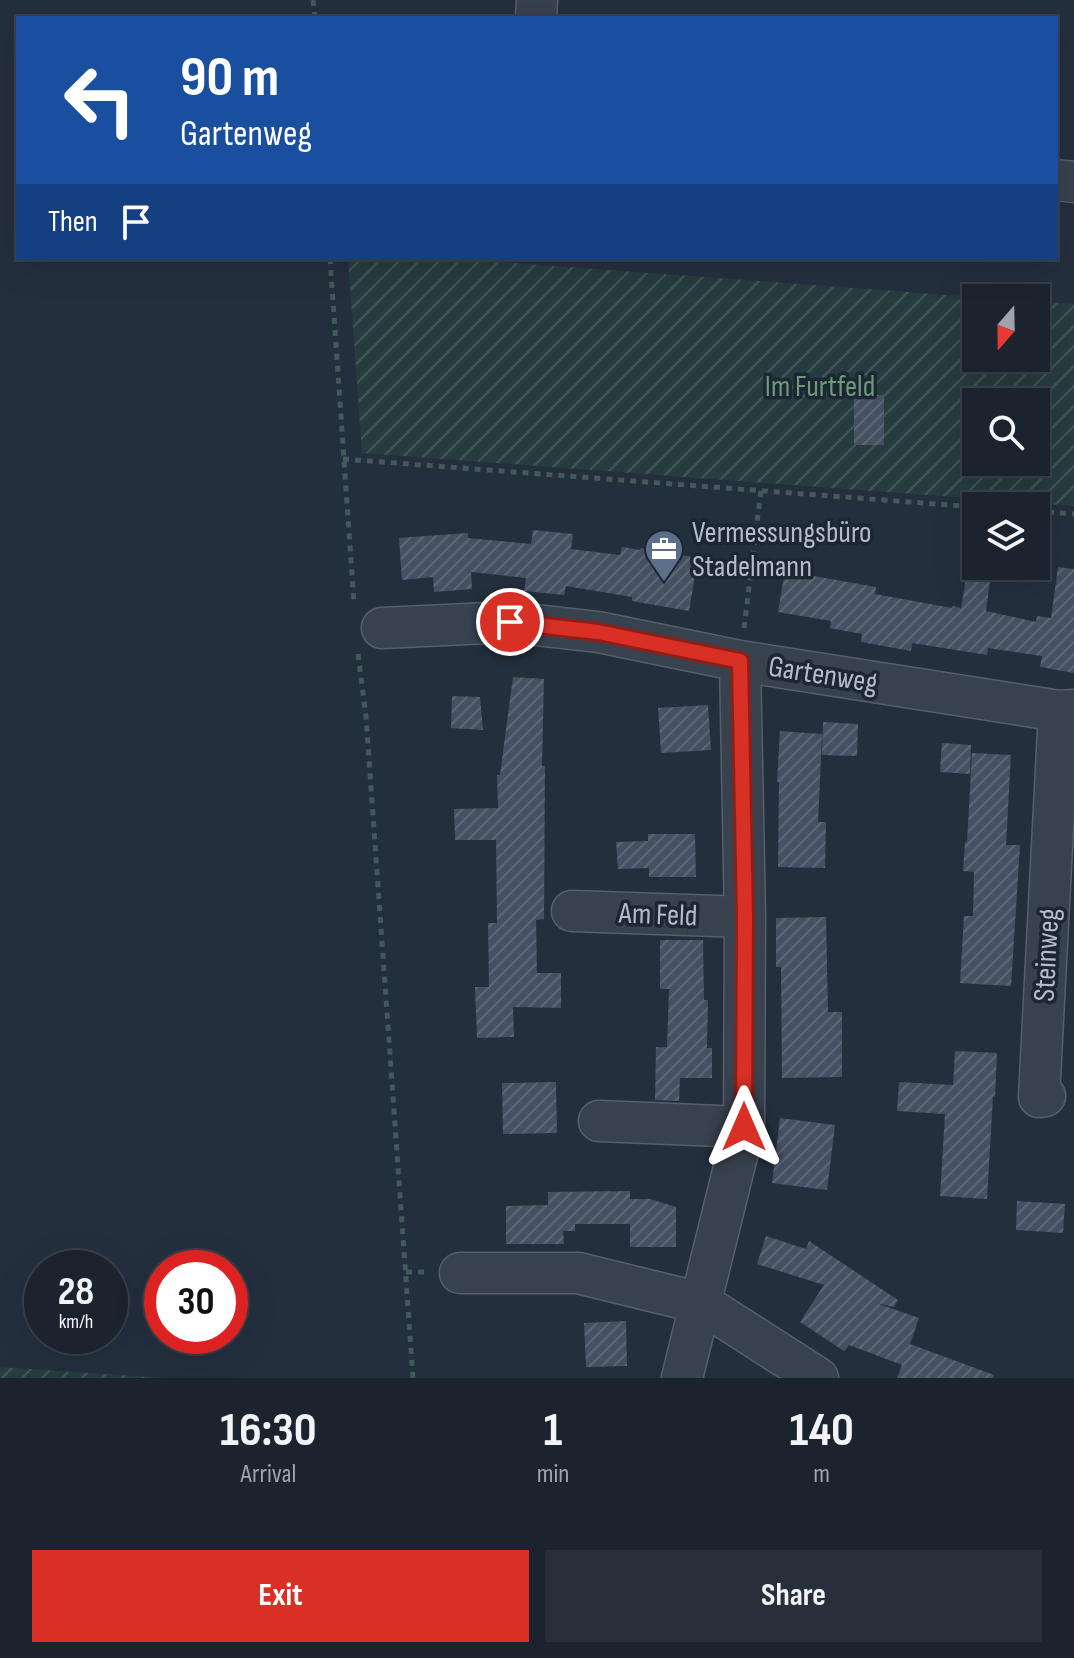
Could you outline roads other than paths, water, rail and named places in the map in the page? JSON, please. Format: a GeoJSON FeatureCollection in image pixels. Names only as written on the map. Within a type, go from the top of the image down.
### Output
{"type":"FeatureCollection","features":[{"type":"Feature","properties":{"kind":"street","name":"Gartenweg"},"geometry":{"type":"LineString","coordinates":[[364,628],[510,622],[598,632],[740,661],[1066,711]]}},
{"type":"Feature","properties":{"kind":"street"},"geometry":{"type":"LineString","coordinates":[[682,1378],[744,1127],[745,917],[740,661]]}},
{"type":"Feature","properties":{"kind":"street","name":"Steinweg"},"geometry":{"type":"LineString","coordinates":[[1045,1096],[1039,1097],[1066,711]]}},
{"type":"Feature","properties":{"kind":"street","name":"Am Feld"},"geometry":{"type":"LineString","coordinates":[[572,911],[745,917]]}},
{"type":"Feature","properties":{"kind":"street"},"geometry":{"type":"LineString","coordinates":[[599,1121],[744,1127]]}},
{"type":"Feature","properties":{"kind":"street"},"geometry":{"type":"LineString","coordinates":[[460,1273],[578,1273],[701,1303],[818,1378]]}},
{"type":"Feature","properties":{"kind":"place","name":"Vermessungsbüro Stadelmann"},"geometry":{"type":"Point","coordinates":[664,583]}},
{"type":"Feature","properties":{"kind":"park label","name":"Im Furtfeld"},"geometry":{"type":"Point","coordinates":[820,386]}}]}
